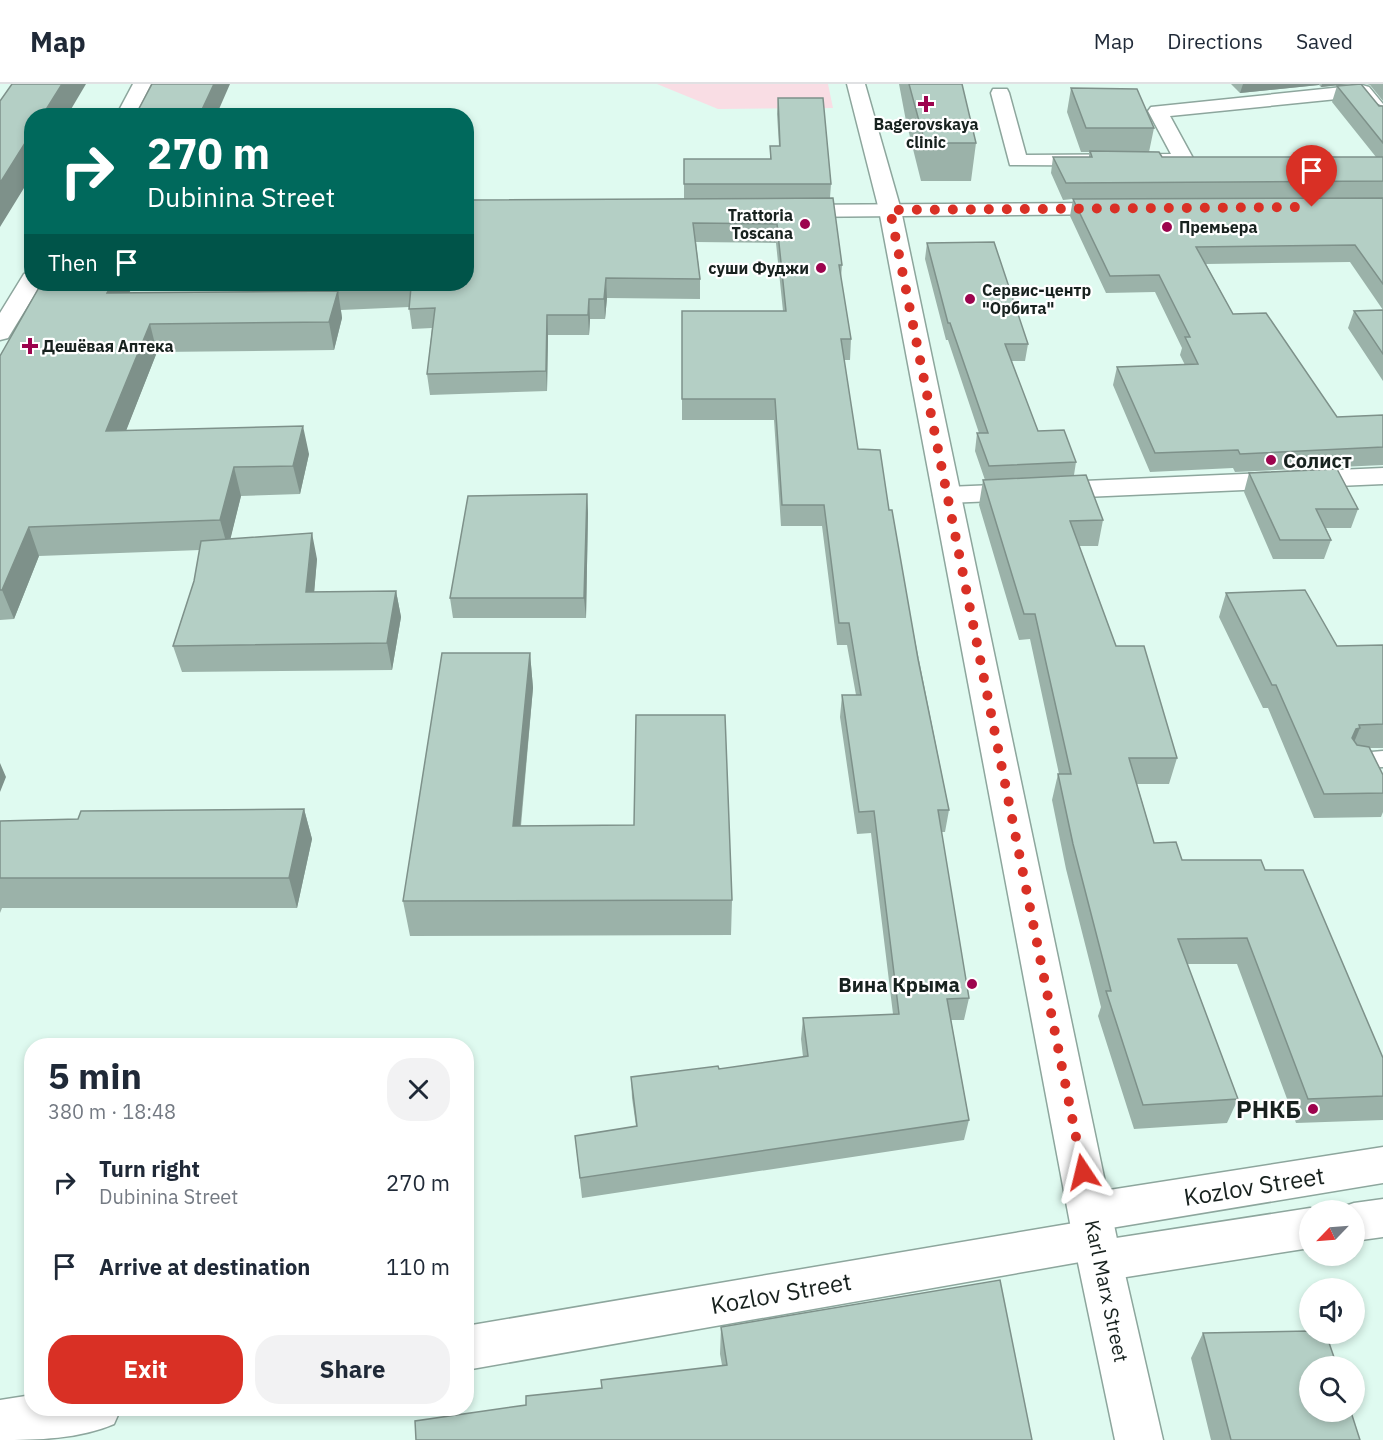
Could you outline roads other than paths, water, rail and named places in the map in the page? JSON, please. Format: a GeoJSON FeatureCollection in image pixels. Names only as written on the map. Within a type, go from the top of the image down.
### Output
{"type":"FeatureCollection","features":[{"type":"Feature","properties":{"kind":"street"},"geometry":{"type":"LineString","coordinates":[[129,108],[142,84]]}},
{"type":"Feature","properties":{"kind":"street","name":"Karl Marx Street"},"geometry":{"type":"LineString","coordinates":[[856,84],[890,210],[1095,1237],[1139,1440]]}},
{"type":"Feature","properties":{"kind":"street"},"geometry":{"type":"LineString","coordinates":[[1000,93],[1017,161],[1184,160],[1158,111],[1362,91],[1383,116]]}},
{"type":"Feature","properties":{"kind":"street"},"geometry":{"type":"LineString","coordinates":[[772,211],[1134,209]]}},
{"type":"Feature","properties":{"kind":"street"},"geometry":{"type":"LineString","coordinates":[[0,333],[6,312],[24,289]]}},
{"type":"Feature","properties":{"kind":"street"},"geometry":{"type":"LineString","coordinates":[[947,495],[1383,476]]}},
{"type":"Feature","properties":{"kind":"street","name":"Kozlov Street"},"geometry":{"type":"LineString","coordinates":[[474,1347],[1095,1237],[1383,1165]]}},
{"type":"Feature","properties":{"kind":"street"},"geometry":{"type":"LineString","coordinates":[[1365,1220],[1383,1218]]}},
{"type":"Feature","properties":{"kind":"street","name":"Kozlov Street"},"geometry":{"type":"LineString","coordinates":[[1095,1237],[1299,1228]]}},
{"type":"Feature","properties":{"kind":"street"},"geometry":{"type":"LineString","coordinates":[[0,1423],[46,1416]]}},
{"type":"Feature","properties":{"kind":"lane"},"geometry":{"type":"LineString","coordinates":[[1356,760],[1383,759]]}},
{"type":"Feature","properties":{"kind":"place","name":"Bagerovskaya clinic"},"geometry":{"type":"Point","coordinates":[926,104]}},
{"type":"Feature","properties":{"kind":"place","name":"Trattoria Toscana"},"geometry":{"type":"Point","coordinates":[805,224]}},
{"type":"Feature","properties":{"kind":"place","name":"Премьера"},"geometry":{"type":"Point","coordinates":[1167,227]}},
{"type":"Feature","properties":{"kind":"place","name":"суши Фуджи"},"geometry":{"type":"Point","coordinates":[821,268]}},
{"type":"Feature","properties":{"kind":"place","name":"Сервис-центр \"Орбита\""},"geometry":{"type":"Point","coordinates":[970,299]}},
{"type":"Feature","properties":{"kind":"place","name":"Дешёвая Аптека"},"geometry":{"type":"Point","coordinates":[30,346]}},
{"type":"Feature","properties":{"kind":"place","name":"Солист"},"geometry":{"type":"Point","coordinates":[1271,460]}},
{"type":"Feature","properties":{"kind":"place","name":"Вина Крыма"},"geometry":{"type":"Point","coordinates":[972,984]}},
{"type":"Feature","properties":{"kind":"place","name":"РНКБ"},"geometry":{"type":"Point","coordinates":[1313,1109]}}]}
